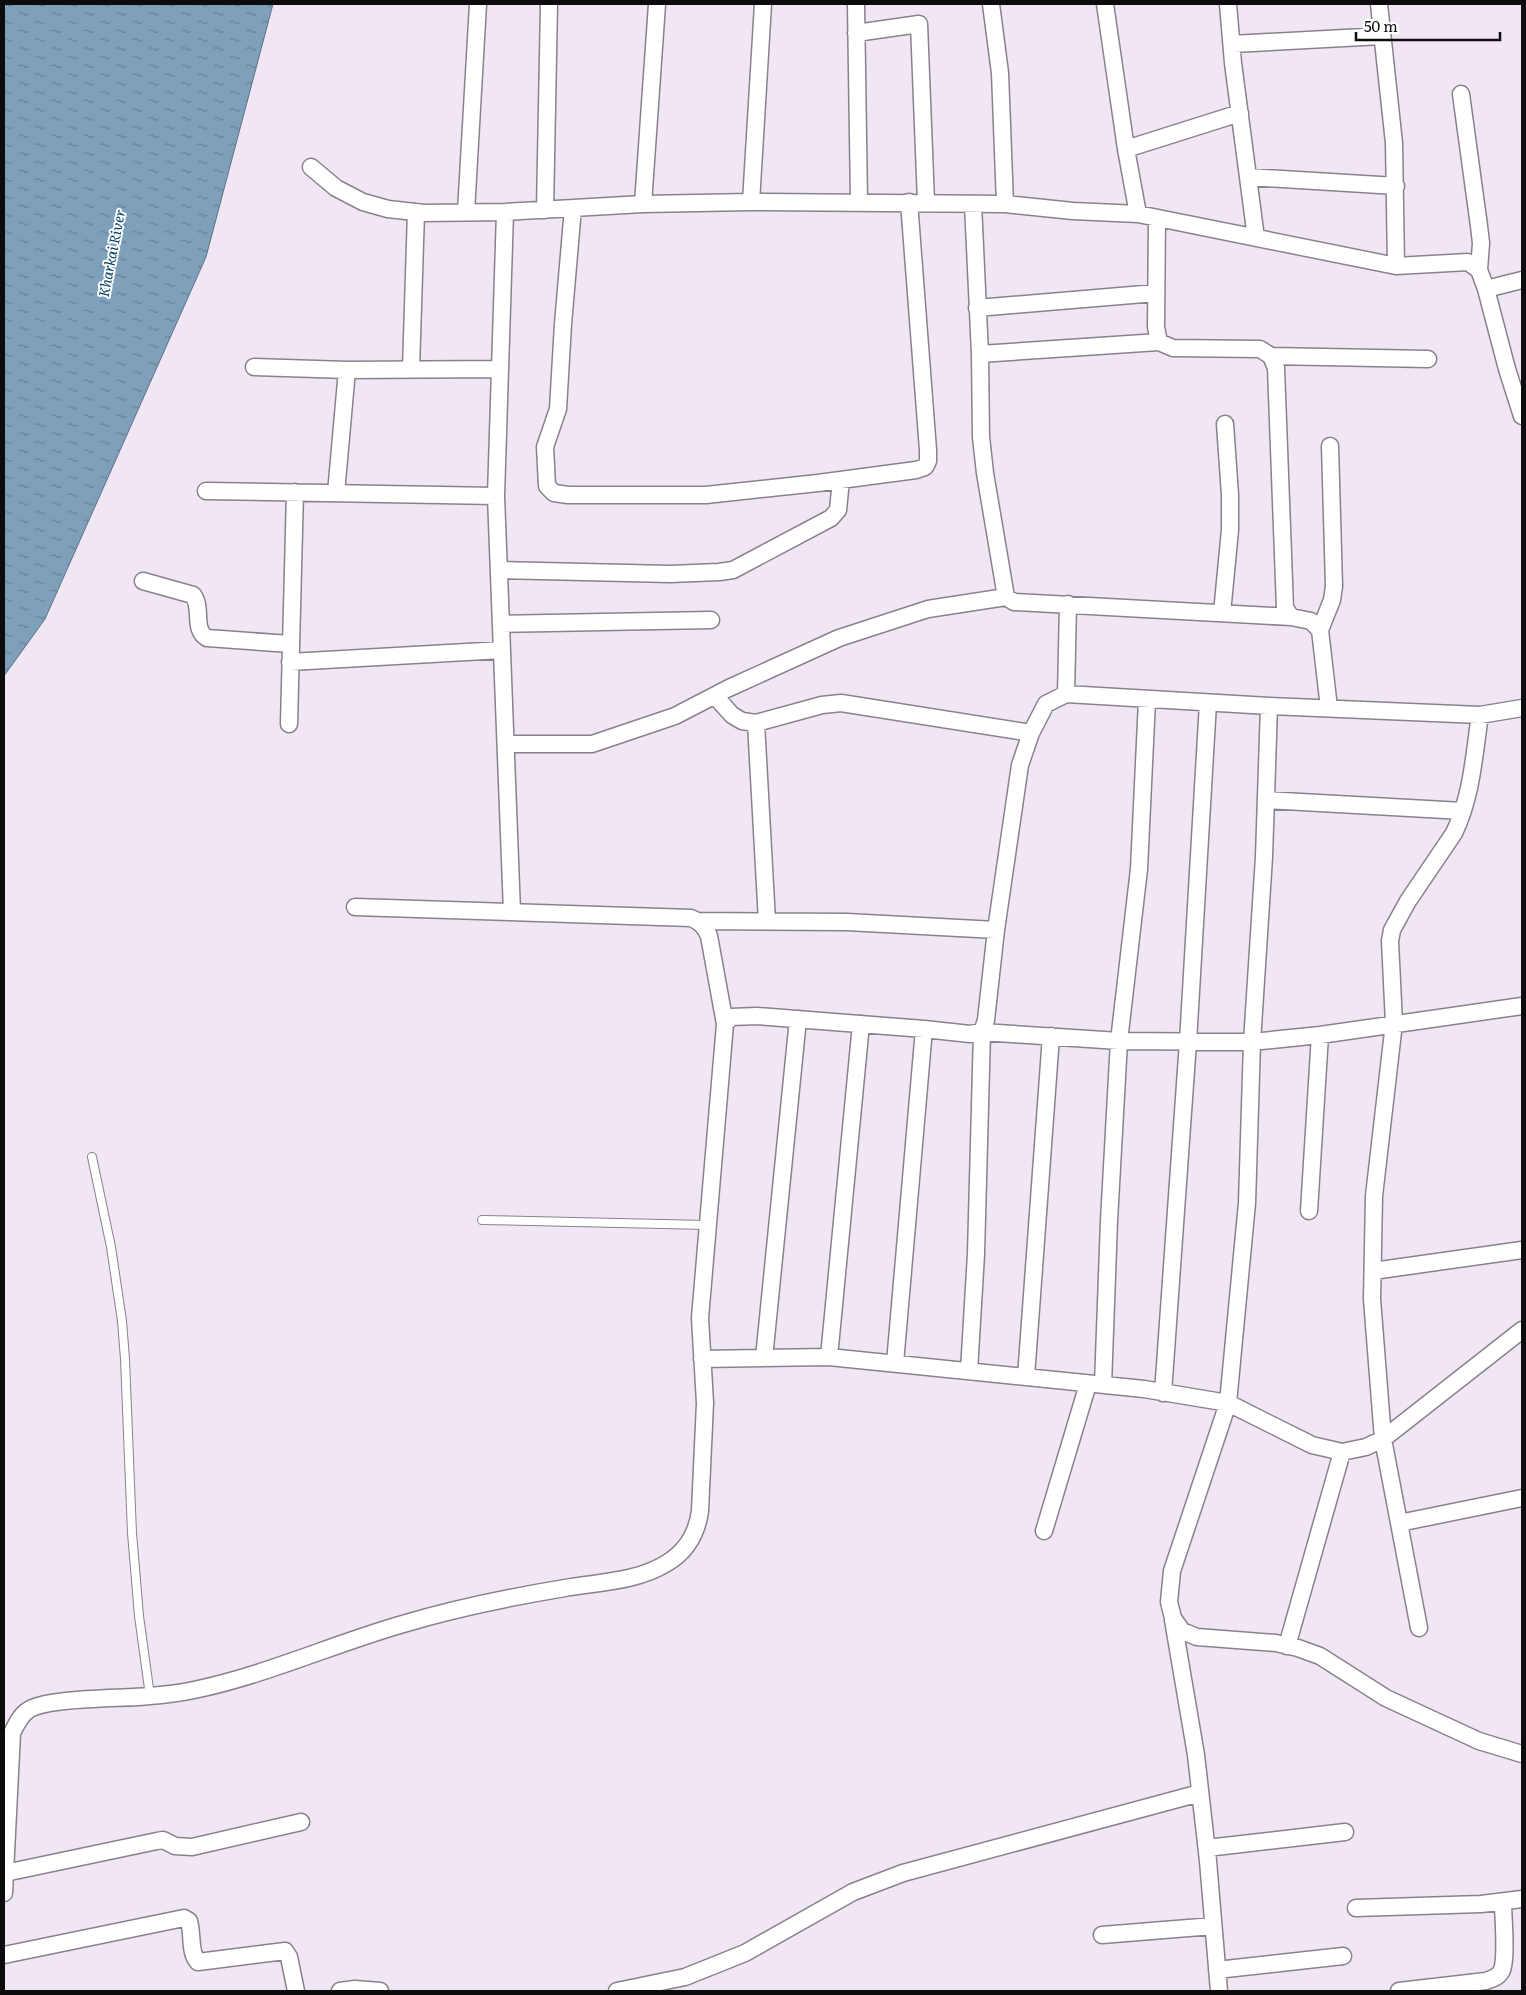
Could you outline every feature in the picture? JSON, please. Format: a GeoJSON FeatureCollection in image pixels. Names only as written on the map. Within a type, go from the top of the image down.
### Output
{"type":"FeatureCollection","features":[{"type":"Feature","properties":{"kind":"street"},"geometry":{"type":"LineString","coordinates":[[466,212],[478,4]]}},
{"type":"Feature","properties":{"kind":"street"},"geometry":{"type":"LineString","coordinates":[[545,210],[549,4]]}},
{"type":"Feature","properties":{"kind":"street"},"geometry":{"type":"LineString","coordinates":[[644,204],[657,4]]}},
{"type":"Feature","properties":{"kind":"street"},"geometry":{"type":"LineString","coordinates":[[751,202],[763,4]]}},
{"type":"Feature","properties":{"kind":"street"},"geometry":{"type":"LineString","coordinates":[[856,4],[859,202]]}},
{"type":"Feature","properties":{"kind":"street"},"geometry":{"type":"LineString","coordinates":[[991,4],[1000,73],[1005,204]]}},
{"type":"Feature","properties":{"kind":"street"},"geometry":{"type":"LineString","coordinates":[[1228,4],[1256,238]]}},
{"type":"Feature","properties":{"kind":"street"},"geometry":{"type":"LineString","coordinates":[[1379,4],[1394,143],[1396,266]]}},
{"type":"Feature","properties":{"kind":"street"},"geometry":{"type":"LineString","coordinates":[[1109,5],[1126,149],[1138,214]]}},
{"type":"Feature","properties":{"kind":"street"},"geometry":{"type":"LineString","coordinates":[[856,33],[919,24],[926,202]]}},
{"type":"Feature","properties":{"kind":"street"},"geometry":{"type":"LineString","coordinates":[[1232,44],[1382,36]]}},
{"type":"Feature","properties":{"kind":"street"},"geometry":{"type":"LineString","coordinates":[[1461,94],[1481,243],[1479,270],[1517,383],[1522,416]]}},
{"type":"Feature","properties":{"kind":"street"},"geometry":{"type":"LineString","coordinates":[[1126,149],[1240,113]]}},
{"type":"Feature","properties":{"kind":"street"},"geometry":{"type":"LineString","coordinates":[[311,167],[336,188],[363,202],[388,209],[416,212],[505,212],[644,204],[751,202],[1005,204],[1073,211],[1138,214],[1396,266],[1468,262],[1479,270]]}},
{"type":"Feature","properties":{"kind":"street"},"geometry":{"type":"LineString","coordinates":[[1248,177],[1396,186]]}},
{"type":"Feature","properties":{"kind":"street"},"geometry":{"type":"LineString","coordinates":[[573,208],[562,324],[558,408],[545,447],[547,486],[554,493],[568,495],[706,495],[841,480],[916,470],[925,467],[928,461],[909,202]]}},
{"type":"Feature","properties":{"kind":"street"},"geometry":{"type":"LineString","coordinates":[[973,204],[982,446],[1006,597]]}},
{"type":"Feature","properties":{"kind":"street"},"geometry":{"type":"LineString","coordinates":[[411,369],[416,212]]}},
{"type":"Feature","properties":{"kind":"street"},"geometry":{"type":"LineString","coordinates":[[505,212],[496,496],[512,912]]}},
{"type":"Feature","properties":{"kind":"street"},"geometry":{"type":"LineString","coordinates":[[1157,218],[1156,327],[1160,342]]}},
{"type":"Feature","properties":{"kind":"street"},"geometry":{"type":"LineString","coordinates":[[1486,289],[1522,280]]}},
{"type":"Feature","properties":{"kind":"street"},"geometry":{"type":"LineString","coordinates":[[977,308],[1156,293]]}},
{"type":"Feature","properties":{"kind":"street"},"geometry":{"type":"LineString","coordinates":[[980,354],[1160,342],[1173,348],[1260,349],[1271,356],[1428,359]]}},
{"type":"Feature","properties":{"kind":"street"},"geometry":{"type":"LineString","coordinates":[[1271,356],[1276,368],[1285,608],[1291,617]]}},
{"type":"Feature","properties":{"kind":"street"},"geometry":{"type":"LineString","coordinates":[[254,367],[347,370],[500,369]]}},
{"type":"Feature","properties":{"kind":"street"},"geometry":{"type":"LineString","coordinates":[[336,492],[347,370]]}},
{"type":"Feature","properties":{"kind":"street"},"geometry":{"type":"LineString","coordinates":[[1222,613],[1230,530],[1226,424]]}},
{"type":"Feature","properties":{"kind":"street"},"geometry":{"type":"LineString","coordinates":[[1329,708],[1320,630],[1332,600],[1334,586],[1330,446]]}},
{"type":"Feature","properties":{"kind":"street"},"geometry":{"type":"LineString","coordinates":[[499,570],[670,574],[732,570],[831,518],[838,510],[841,480]]}},
{"type":"Feature","properties":{"kind":"street"},"geometry":{"type":"LineString","coordinates":[[206,491],[496,496]]}},
{"type":"Feature","properties":{"kind":"street"},"geometry":{"type":"LineString","coordinates":[[289,724],[294,492]]}},
{"type":"Feature","properties":{"kind":"street"},"geometry":{"type":"LineString","coordinates":[[143,581],[193,594],[198,603],[199,629],[201,634],[207,638],[290,644]]}},
{"type":"Feature","properties":{"kind":"street"},"geometry":{"type":"LineString","coordinates":[[506,744],[592,744],[675,716],[839,638],[928,609],[1006,597],[1014,602],[1291,617],[1310,622],[1320,630]]}},
{"type":"Feature","properties":{"kind":"street"},"geometry":{"type":"LineString","coordinates":[[1066,694],[1068,604]]}},
{"type":"Feature","properties":{"kind":"street"},"geometry":{"type":"LineString","coordinates":[[501,624],[710,620]]}},
{"type":"Feature","properties":{"kind":"street"},"geometry":{"type":"LineString","coordinates":[[290,662],[502,650]]}},
{"type":"Feature","properties":{"kind":"street"},"geometry":{"type":"LineString","coordinates":[[969,1371],[976,1254],[982,1032],[986,1020],[996,930],[1020,765],[1031,733],[1046,704],[1066,694],[1147,700],[1480,715],[1522,708]]}},
{"type":"Feature","properties":{"kind":"street"},"geometry":{"type":"LineString","coordinates":[[715,696],[732,715],[742,721],[756,723],[822,705],[841,704],[1031,733]]}},
{"type":"Feature","properties":{"kind":"street"},"geometry":{"type":"LineString","coordinates":[[1044,1531],[1095,1384],[1109,1220],[1119,1041],[1139,869],[1147,700]]}},
{"type":"Feature","properties":{"kind":"street"},"geometry":{"type":"LineString","coordinates":[[1163,1392],[1188,1042],[1208,703]]}},
{"type":"Feature","properties":{"kind":"street"},"geometry":{"type":"LineString","coordinates":[[1219,1991],[1207,1848],[1200,1793],[1169,1602],[1172,1571],[1228,1403],[1247,1203],[1252,1042],[1266,800],[1269,706]]}},
{"type":"Feature","properties":{"kind":"street"},"geometry":{"type":"LineString","coordinates":[[1419,1628],[1383,1439],[1372,1299],[1374,1196],[1394,1023],[1390,940],[1392,930],[1408,901],[1454,833],[1463,811],[1469,791],[1480,715]]}},
{"type":"Feature","properties":{"kind":"street"},"geometry":{"type":"LineString","coordinates":[[756,723],[767,921]]}},
{"type":"Feature","properties":{"kind":"street"},"geometry":{"type":"LineString","coordinates":[[1266,800],[1463,811]]}},
{"type":"Feature","properties":{"kind":"street"},"geometry":{"type":"LineString","coordinates":[[355,907],[691,918],[699,921],[847,922],[996,930]]}},
{"type":"Feature","properties":{"kind":"street"},"geometry":{"type":"LineString","coordinates":[[4,1893],[12,1732],[27,1710],[52,1702],[150,1696],[194,1690],[240,1678],[403,1624],[534,1594],[629,1579],[667,1563],[681,1553],[692,1538],[698,1525],[705,1403],[700,1318],[725,1024],[712,946],[705,928],[699,921]]}},
{"type":"Feature","properties":{"kind":"street"},"geometry":{"type":"LineString","coordinates":[[725,1024],[732,1017],[757,1016],[970,1034],[982,1032],[1119,1041],[1252,1042],[1320,1035],[1522,1006]]}},
{"type":"Feature","properties":{"kind":"street"},"geometry":{"type":"LineString","coordinates":[[764,1358],[798,1019]]}},
{"type":"Feature","properties":{"kind":"street"},"geometry":{"type":"LineString","coordinates":[[829,1357],[861,1024]]}},
{"type":"Feature","properties":{"kind":"street"},"geometry":{"type":"LineString","coordinates":[[895,1364],[924,1029]]}},
{"type":"Feature","properties":{"kind":"street"},"geometry":{"type":"LineString","coordinates":[[1309,1211],[1320,1035]]}},
{"type":"Feature","properties":{"kind":"street"},"geometry":{"type":"LineString","coordinates":[[1026,1377],[1051,1036]]}},
{"type":"Feature","properties":{"kind":"street"},"geometry":{"type":"LineString","coordinates":[[1373,1272],[1522,1250]]}},
{"type":"Feature","properties":{"kind":"street"},"geometry":{"type":"LineString","coordinates":[[702,1359],[829,1357],[1163,1392],[1228,1403],[1312,1445],[1342,1452],[1366,1447],[1383,1439],[1521,1334]]}},
{"type":"Feature","properties":{"kind":"street"},"geometry":{"type":"LineString","coordinates":[[1287,1646],[1342,1452]]}},
{"type":"Feature","properties":{"kind":"street"},"geometry":{"type":"LineString","coordinates":[[1399,1523],[1522,1498]]}},
{"type":"Feature","properties":{"kind":"street"},"geometry":{"type":"LineString","coordinates":[[1172,1618],[1182,1632],[1197,1637],[1276,1643],[1320,1656],[1386,1698],[1432,1721],[1479,1740],[1522,1754]]}},
{"type":"Feature","properties":{"kind":"street"},"geometry":{"type":"LineString","coordinates":[[617,1991],[685,1977],[745,1953],[853,1892],[903,1873],[1200,1793]]}},
{"type":"Feature","properties":{"kind":"street"},"geometry":{"type":"LineString","coordinates":[[5,1873],[163,1840],[175,1846],[192,1847],[301,1822]]}},
{"type":"Feature","properties":{"kind":"street"},"geometry":{"type":"LineString","coordinates":[[1207,1848],[1344,1832]]}},
{"type":"Feature","properties":{"kind":"street"},"geometry":{"type":"LineString","coordinates":[[1356,1908],[1503,1902],[1522,1899]]}},
{"type":"Feature","properties":{"kind":"street"},"geometry":{"type":"LineString","coordinates":[[1399,1991],[1486,1981],[1497,1977],[1502,1971],[1504,1958],[1503,1902]]}},
{"type":"Feature","properties":{"kind":"street"},"geometry":{"type":"LineString","coordinates":[[4,1955],[184,1918],[189,1921],[191,1927],[194,1955],[198,1962],[204,1963],[285,1951],[289,1957],[296,1991]]}},
{"type":"Feature","properties":{"kind":"street"},"geometry":{"type":"LineString","coordinates":[[1102,1934],[1213,1926]]}},
{"type":"Feature","properties":{"kind":"street"},"geometry":{"type":"LineString","coordinates":[[1217,1970],[1343,1956]]}},
{"type":"Feature","properties":{"kind":"street"},"geometry":{"type":"LineString","coordinates":[[340,1991],[355,1989],[380,1991]]}},
{"type":"Feature","properties":{"kind":"lane"},"geometry":{"type":"LineString","coordinates":[[92,1157],[111,1247],[122,1322],[132,1533],[150,1696]]}},
{"type":"Feature","properties":{"kind":"lane"},"geometry":{"type":"LineString","coordinates":[[482,1220],[707,1225]]}},
{"type":"Feature","properties":{"kind":"water","name":"Kharkai River"},"geometry":{"type":"Polygon","coordinates":[[[4,4],[273,4],[206,257],[45,619],[4,676],[4,4]]]}}]}
